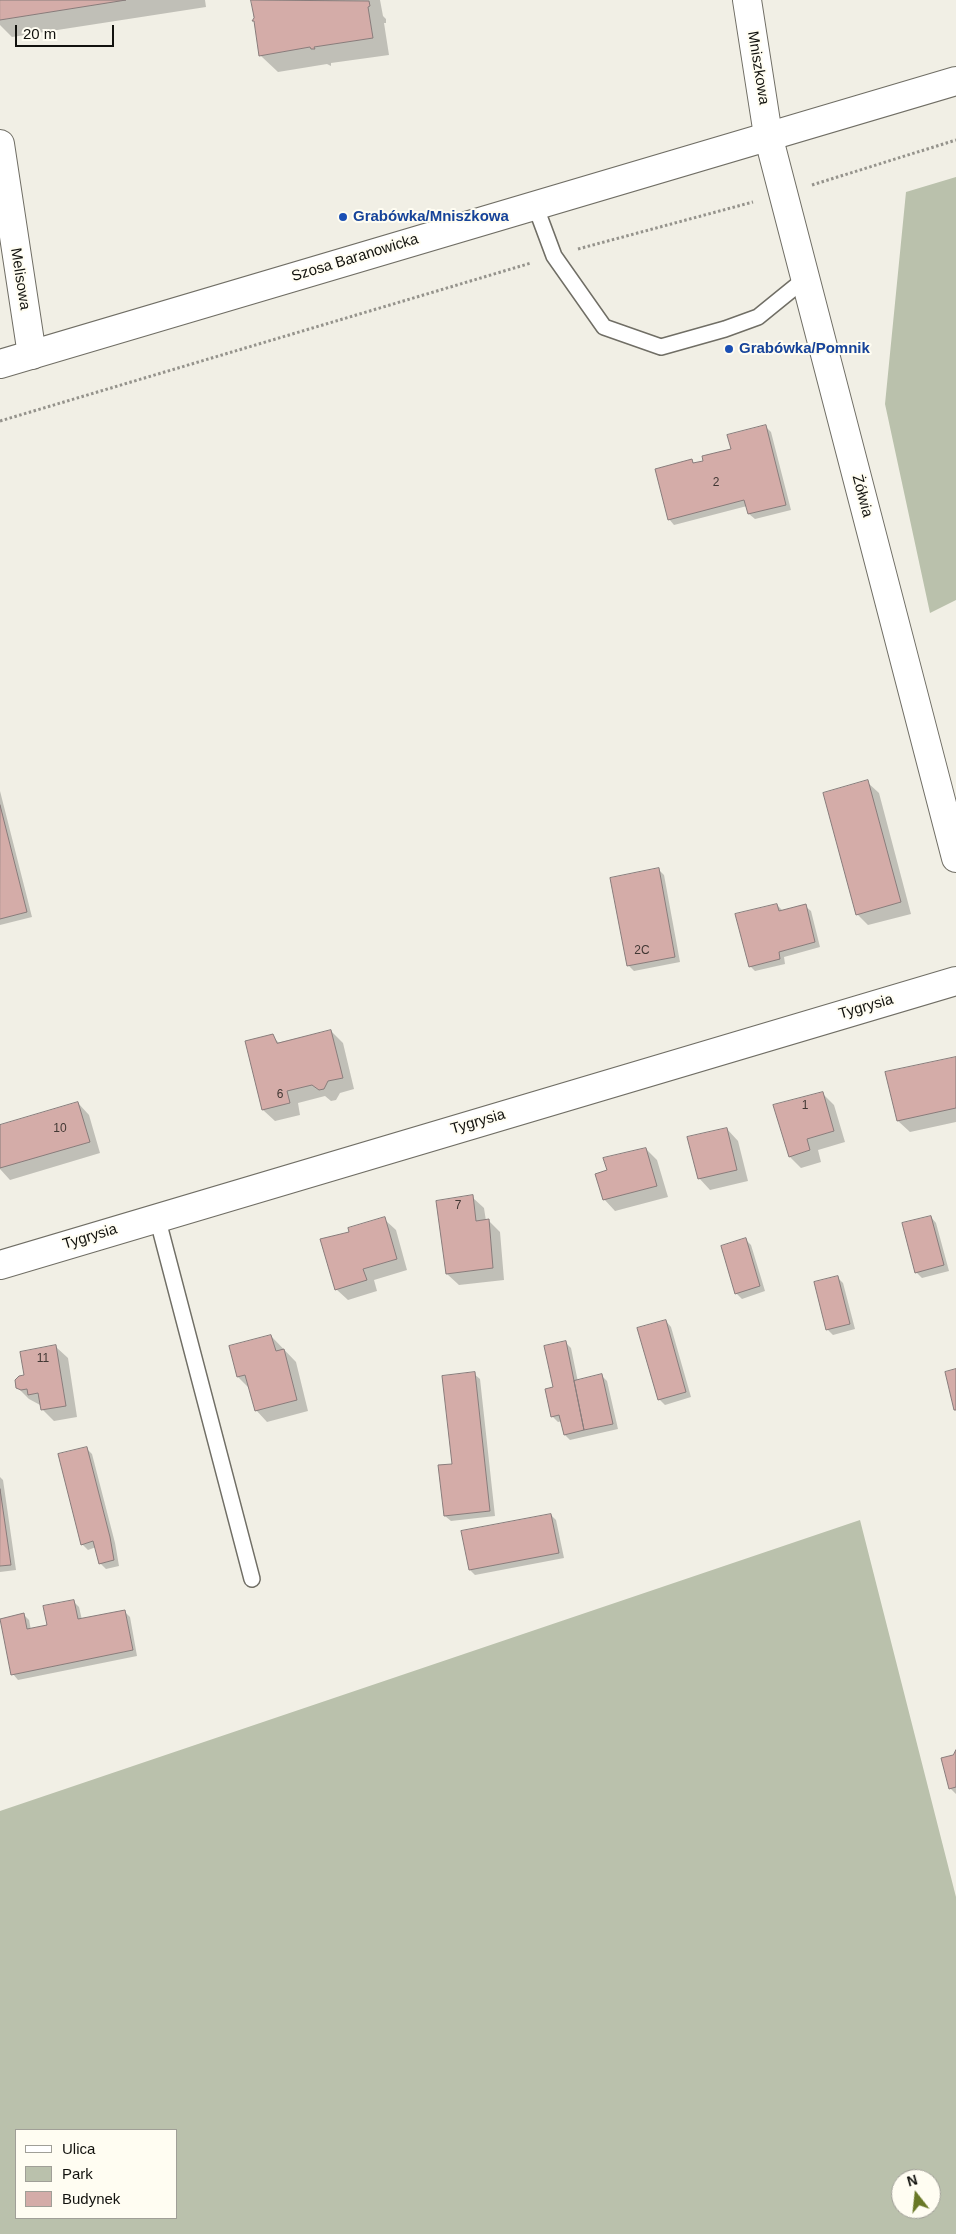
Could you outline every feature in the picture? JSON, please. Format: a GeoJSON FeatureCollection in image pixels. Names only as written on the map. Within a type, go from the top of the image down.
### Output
{"type":"FeatureCollection","features":[{"type":"Feature","properties":{"kind":"street","name":"Mniszkowa"},"geometry":{"type":"LineString","coordinates":[[747,0],[768,136]]}},
{"type":"Feature","properties":{"kind":"street","name":"Szosa Baranowicka"},"geometry":{"type":"LineString","coordinates":[[0,364],[956,81]]}},
{"type":"Feature","properties":{"kind":"street","name":"Żółwia"},"geometry":{"type":"LineString","coordinates":[[768,136],[956,858]]}},
{"type":"Feature","properties":{"kind":"street","name":"Melisowa"},"geometry":{"type":"LineString","coordinates":[[0,144],[32,355]]}},
{"type":"Feature","properties":{"kind":"street","name":"Tygrysia"},"geometry":{"type":"LineString","coordinates":[[0,1264],[956,981]]}},
{"type":"Feature","properties":{"kind":"lane"},"geometry":{"type":"LineString","coordinates":[[535,205],[554,256],[604,327],[661,347],[725,329],[758,317],[806,278]]}},
{"type":"Feature","properties":{"kind":"lane"},"geometry":{"type":"LineString","coordinates":[[156,1217],[252,1579]]}},
{"type":"Feature","properties":{"kind":"path"},"geometry":{"type":"LineString","coordinates":[[0,421],[554,256],[783,194],[956,140]]}},
{"type":"Feature","properties":{"kind":"green space"},"geometry":{"type":"Polygon","coordinates":[[[956,177],[956,600],[930,613],[885,404],[906,192],[956,177]]]}},
{"type":"Feature","properties":{"kind":"green space"},"geometry":{"type":"Polygon","coordinates":[[[860,1520],[956,1897],[956,2234],[0,2234],[0,1811],[860,1520]]]}},
{"type":"Feature","properties":{"kind":"building"},"geometry":{"type":"Polygon","coordinates":[[[0,0],[126,0],[0,20],[0,0]]]}},
{"type":"Feature","properties":{"kind":"building"},"geometry":{"type":"Polygon","coordinates":[[[251,0],[369,1],[370,6],[368,7],[373,38],[314,47],[315,49],[310,47],[259,56],[254,21],[252,21],[254,18],[251,0]]]}},
{"type":"Feature","properties":{"kind":"building"},"geometry":{"type":"Polygon","coordinates":[[[766,425],[786,505],[748,514],[744,500],[668,520],[655,469],[692,459],[693,463],[703,461],[702,456],[731,449],[727,435],[766,425]]]}},
{"type":"Feature","properties":{"kind":"building"},"geometry":{"type":"Polygon","coordinates":[[[868,780],[901,902],[856,915],[823,793],[868,780]]]}},
{"type":"Feature","properties":{"kind":"building"},"geometry":{"type":"Polygon","coordinates":[[[0,805],[27,912],[0,919],[0,805]]]}},
{"type":"Feature","properties":{"kind":"building"},"geometry":{"type":"Polygon","coordinates":[[[659,868],[675,957],[627,966],[610,878],[659,868]]]}},
{"type":"Feature","properties":{"kind":"building"},"geometry":{"type":"Polygon","coordinates":[[[777,904],[779,911],[806,904],[815,942],[779,952],[780,959],[749,967],[735,914],[777,904]]]}},
{"type":"Feature","properties":{"kind":"building"},"geometry":{"type":"Polygon","coordinates":[[[331,1030],[343,1078],[328,1081],[324,1089],[319,1090],[312,1085],[287,1091],[290,1103],[262,1110],[245,1041],[273,1034],[277,1043],[331,1030]]]}},
{"type":"Feature","properties":{"kind":"building"},"geometry":{"type":"Polygon","coordinates":[[[956,1057],[956,1108],[897,1121],[885,1072],[956,1057]]]}},
{"type":"Feature","properties":{"kind":"building"},"geometry":{"type":"Polygon","coordinates":[[[823,1092],[834,1131],[807,1139],[810,1150],[789,1157],[773,1105],[823,1092]]]}},
{"type":"Feature","properties":{"kind":"building"},"geometry":{"type":"Polygon","coordinates":[[[78,1102],[90,1142],[0,1168],[0,1125],[78,1102]]]}},
{"type":"Feature","properties":{"kind":"building"},"geometry":{"type":"Polygon","coordinates":[[[727,1128],[737,1170],[698,1179],[687,1137],[727,1128]]]}},
{"type":"Feature","properties":{"kind":"building"},"geometry":{"type":"Polygon","coordinates":[[[646,1148],[657,1186],[603,1200],[595,1174],[607,1170],[603,1158],[646,1148]]]}},
{"type":"Feature","properties":{"kind":"building"},"geometry":{"type":"Polygon","coordinates":[[[473,1195],[476,1221],[489,1219],[493,1268],[446,1274],[436,1201],[473,1195]]]}},
{"type":"Feature","properties":{"kind":"building"},"geometry":{"type":"Polygon","coordinates":[[[931,1216],[944,1265],[915,1273],[902,1223],[931,1216]]]}},
{"type":"Feature","properties":{"kind":"building"},"geometry":{"type":"Polygon","coordinates":[[[385,1217],[397,1259],[363,1269],[367,1280],[335,1290],[320,1239],[349,1232],[348,1228],[385,1217]]]}},
{"type":"Feature","properties":{"kind":"building"},"geometry":{"type":"Polygon","coordinates":[[[746,1238],[760,1286],[735,1294],[721,1246],[746,1238]]]}},
{"type":"Feature","properties":{"kind":"building"},"geometry":{"type":"Polygon","coordinates":[[[838,1276],[850,1324],[826,1330],[814,1282],[838,1276]]]}},
{"type":"Feature","properties":{"kind":"building"},"geometry":{"type":"Polygon","coordinates":[[[666,1320],[686,1392],[658,1400],[637,1328],[666,1320]]]}},
{"type":"Feature","properties":{"kind":"building"},"geometry":{"type":"Polygon","coordinates":[[[271,1335],[276,1351],[284,1349],[297,1400],[255,1411],[245,1375],[237,1377],[229,1346],[271,1335]]]}},
{"type":"Feature","properties":{"kind":"building"},"geometry":{"type":"Polygon","coordinates":[[[566,1341],[584,1430],[564,1435],[559,1415],[551,1417],[545,1389],[553,1387],[544,1346],[566,1341]]]}},
{"type":"Feature","properties":{"kind":"building"},"geometry":{"type":"Polygon","coordinates":[[[56,1345],[66,1406],[41,1410],[38,1393],[28,1395],[27,1389],[21,1390],[16,1388],[15,1380],[19,1376],[24,1375],[20,1352],[56,1345]]]}},
{"type":"Feature","properties":{"kind":"building"},"geometry":{"type":"Polygon","coordinates":[[[956,1369],[956,1410],[954,1410],[945,1372],[956,1369]]]}},
{"type":"Feature","properties":{"kind":"building"},"geometry":{"type":"Polygon","coordinates":[[[475,1372],[490,1511],[444,1516],[438,1465],[452,1464],[442,1376],[475,1372]]]}},
{"type":"Feature","properties":{"kind":"building"},"geometry":{"type":"Polygon","coordinates":[[[602,1374],[613,1424],[584,1430],[574,1381],[602,1374]]]}},
{"type":"Feature","properties":{"kind":"building"},"geometry":{"type":"Polygon","coordinates":[[[87,1447],[114,1560],[99,1564],[93,1541],[81,1545],[58,1454],[87,1447]]]}},
{"type":"Feature","properties":{"kind":"building"},"geometry":{"type":"Polygon","coordinates":[[[0,1489],[11,1565],[0,1566],[0,1489]]]}},
{"type":"Feature","properties":{"kind":"building"},"geometry":{"type":"Polygon","coordinates":[[[551,1514],[559,1553],[469,1570],[461,1531],[551,1514]]]}},
{"type":"Feature","properties":{"kind":"building"},"geometry":{"type":"Polygon","coordinates":[[[74,1600],[78,1619],[125,1610],[133,1650],[11,1675],[0,1619],[24,1613],[27,1629],[47,1625],[43,1606],[74,1600]]]}},
{"type":"Feature","properties":{"kind":"building"},"geometry":{"type":"Polygon","coordinates":[[[956,1750],[956,1787],[949,1789],[941,1758],[953,1755],[956,1750]]]}},
{"type":"Feature","properties":{"kind":"place","name":"Grabówka/Mniszkowa"},"geometry":{"type":"Point","coordinates":[343,217]}},
{"type":"Feature","properties":{"kind":"place","name":"Grabówka/Pomnik"},"geometry":{"type":"Point","coordinates":[729,349]}}]}
